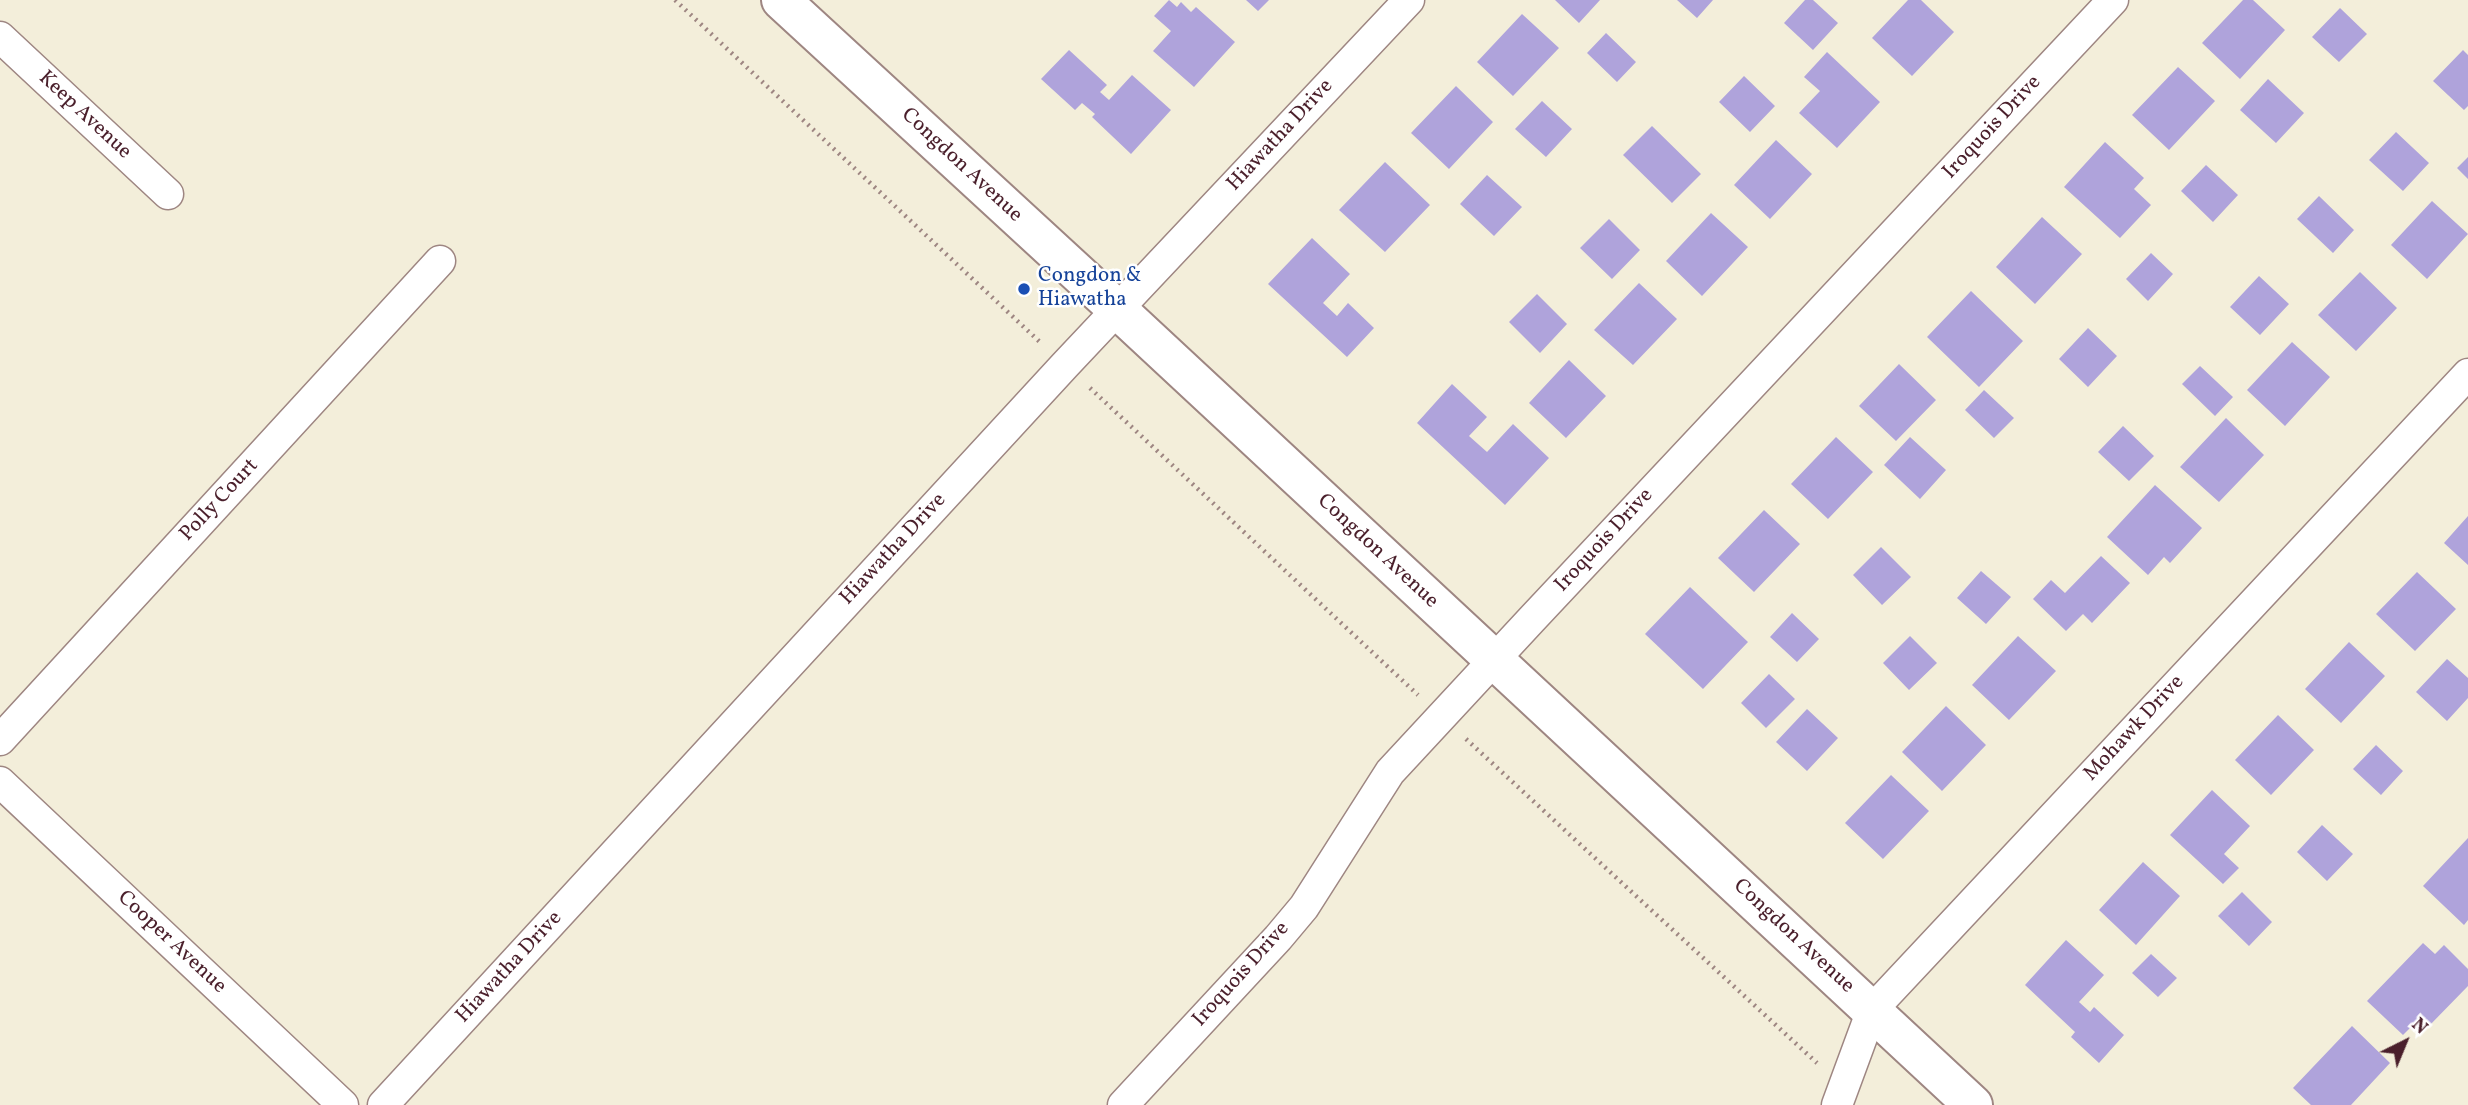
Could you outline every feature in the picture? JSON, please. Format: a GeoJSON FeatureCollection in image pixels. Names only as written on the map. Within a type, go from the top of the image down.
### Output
{"type":"FeatureCollection","features":[{"type":"Feature","properties":{"kind":"street","name":"Congdon Avenue"},"geometry":{"type":"LineString","coordinates":[[780,0],[1118,310],[1973,1105]]}},
{"type":"Feature","properties":{"kind":"street","name":"Hiawatha Drive"},"geometry":{"type":"LineString","coordinates":[[383,1105],[1055,375],[1409,0]]}},
{"type":"Feature","properties":{"kind":"street","name":"Iroquois Drive"},"geometry":{"type":"LineString","coordinates":[[1123,1105],[1278,939],[1304,907],[1390,772],[2113,0]]}},
{"type":"Feature","properties":{"kind":"street","name":"Keep Avenue"},"geometry":{"type":"LineString","coordinates":[[0,37],[168,194]]}},
{"type":"Feature","properties":{"kind":"street","name":"Polly Court"},"geometry":{"type":"LineString","coordinates":[[0,740],[440,261]]}},
{"type":"Feature","properties":{"kind":"street","name":"Mohawk Drive"},"geometry":{"type":"LineString","coordinates":[[1838,1105],[1872,1010],[2468,374]]}},
{"type":"Feature","properties":{"kind":"street","name":"Cooper Avenue"},"geometry":{"type":"LineString","coordinates":[[0,782],[343,1105]]}},
{"type":"Feature","properties":{"kind":"path"},"geometry":{"type":"LineString","coordinates":[[675,0],[1033,335]]}},
{"type":"Feature","properties":{"kind":"path"},"geometry":{"type":"LineString","coordinates":[[1092,390],[1417,694]]}},
{"type":"Feature","properties":{"kind":"path"},"geometry":{"type":"LineString","coordinates":[[1461,735],[1810,1057]]}},
{"type":"Feature","properties":{"kind":"building"},"geometry":{"type":"Polygon","coordinates":[[[1169,0],[1177,7],[1181,2],[1191,12],[1196,7],[1235,42],[1194,87],[1153,51],[1171,31],[1154,16],[1169,0]]]}},
{"type":"Feature","properties":{"kind":"building"},"geometry":{"type":"Polygon","coordinates":[[[1246,0],[1269,0],[1258,11],[1246,0]]]}},
{"type":"Feature","properties":{"kind":"building"},"geometry":{"type":"Polygon","coordinates":[[[1555,0],[1600,0],[1579,23],[1555,0]]]}},
{"type":"Feature","properties":{"kind":"building"},"geometry":{"type":"Polygon","coordinates":[[[1677,0],[1713,0],[1697,18],[1677,0]]]}},
{"type":"Feature","properties":{"kind":"building"},"geometry":{"type":"Polygon","coordinates":[[[1805,0],[1813,0],[1838,23],[1813,50],[1784,23],[1805,0]]]}},
{"type":"Feature","properties":{"kind":"building"},"geometry":{"type":"Polygon","coordinates":[[[1908,0],[1921,0],[1954,32],[1912,76],[1872,38],[1908,0]]]}},
{"type":"Feature","properties":{"kind":"building"},"geometry":{"type":"Polygon","coordinates":[[[2243,0],[2253,0],[2285,30],[2240,79],[2202,43],[2243,0]]]}},
{"type":"Feature","properties":{"kind":"building"},"geometry":{"type":"Polygon","coordinates":[[[2340,8],[2367,34],[2339,62],[2312,37],[2340,8]]]}},
{"type":"Feature","properties":{"kind":"building"},"geometry":{"type":"Polygon","coordinates":[[[1522,14],[1559,48],[1513,96],[1477,62],[1522,14]]]}},
{"type":"Feature","properties":{"kind":"building"},"geometry":{"type":"Polygon","coordinates":[[[1606,33],[1636,62],[1617,82],[1587,53],[1606,33]]]}},
{"type":"Feature","properties":{"kind":"building"},"geometry":{"type":"Polygon","coordinates":[[[1069,50],[1107,85],[1100,92],[1109,100],[1132,75],[1171,110],[1131,154],[1092,117],[1095,114],[1082,103],[1075,110],[1041,79],[1069,50]]]}},
{"type":"Feature","properties":{"kind":"building"},"geometry":{"type":"Polygon","coordinates":[[[2463,50],[2468,55],[2468,106],[2464,110],[2433,81],[2463,50]]]}},
{"type":"Feature","properties":{"kind":"building"},"geometry":{"type":"Polygon","coordinates":[[[1827,52],[1880,102],[1837,148],[1799,113],[1820,91],[1804,77],[1827,52]]]}},
{"type":"Feature","properties":{"kind":"building"},"geometry":{"type":"Polygon","coordinates":[[[2178,67],[2215,101],[2169,150],[2132,115],[2178,67]]]}},
{"type":"Feature","properties":{"kind":"building"},"geometry":{"type":"Polygon","coordinates":[[[1744,76],[1775,106],[1750,132],[1719,102],[1744,76]]]}},
{"type":"Feature","properties":{"kind":"building"},"geometry":{"type":"Polygon","coordinates":[[[2268,79],[2304,113],[2276,143],[2240,110],[2268,79]]]}},
{"type":"Feature","properties":{"kind":"building"},"geometry":{"type":"Polygon","coordinates":[[[1456,86],[1493,122],[1449,169],[1411,133],[1456,86]]]}},
{"type":"Feature","properties":{"kind":"building"},"geometry":{"type":"Polygon","coordinates":[[[1542,101],[1572,129],[1546,157],[1515,129],[1542,101]]]}},
{"type":"Feature","properties":{"kind":"building"},"geometry":{"type":"Polygon","coordinates":[[[1652,126],[1701,174],[1672,203],[1623,155],[1652,126]]]}},
{"type":"Feature","properties":{"kind":"building"},"geometry":{"type":"Polygon","coordinates":[[[2396,132],[2429,163],[2403,191],[2369,160],[2396,132]]]}},
{"type":"Feature","properties":{"kind":"building"},"geometry":{"type":"Polygon","coordinates":[[[1776,140],[1812,174],[1770,219],[1734,185],[1776,140]]]}},
{"type":"Feature","properties":{"kind":"building"},"geometry":{"type":"Polygon","coordinates":[[[2105,142],[2144,178],[2134,189],[2151,205],[2120,238],[2064,187],[2105,142]]]}},
{"type":"Feature","properties":{"kind":"building"},"geometry":{"type":"Polygon","coordinates":[[[2468,157],[2468,179],[2457,168],[2468,157]]]}},
{"type":"Feature","properties":{"kind":"building"},"geometry":{"type":"Polygon","coordinates":[[[1385,162],[1430,205],[1385,252],[1339,210],[1385,162]]]}},
{"type":"Feature","properties":{"kind":"building"},"geometry":{"type":"Polygon","coordinates":[[[2206,165],[2238,195],[2213,222],[2181,191],[2206,165]]]}},
{"type":"Feature","properties":{"kind":"building"},"geometry":{"type":"Polygon","coordinates":[[[1487,175],[1522,207],[1494,236],[1460,204],[1487,175]]]}},
{"type":"Feature","properties":{"kind":"building"},"geometry":{"type":"Polygon","coordinates":[[[2319,196],[2354,230],[2333,253],[2297,219],[2319,196]]]}},
{"type":"Feature","properties":{"kind":"building"},"geometry":{"type":"Polygon","coordinates":[[[2432,201],[2468,234],[2427,279],[2391,245],[2432,201]]]}},
{"type":"Feature","properties":{"kind":"building"},"geometry":{"type":"Polygon","coordinates":[[[1711,213],[1748,247],[1702,296],[1666,261],[1711,213]]]}},
{"type":"Feature","properties":{"kind":"building"},"geometry":{"type":"Polygon","coordinates":[[[2042,217],[2082,254],[2035,304],[1996,267],[2042,217]]]}},
{"type":"Feature","properties":{"kind":"building"},"geometry":{"type":"Polygon","coordinates":[[[1609,219],[1640,250],[1612,279],[1580,248],[1609,219]]]}},
{"type":"Feature","properties":{"kind":"building"},"geometry":{"type":"Polygon","coordinates":[[[1312,238],[1350,274],[1323,303],[1337,316],[1348,303],[1374,328],[1347,357],[1268,284],[1312,238]]]}},
{"type":"Feature","properties":{"kind":"building"},"geometry":{"type":"Polygon","coordinates":[[[2151,253],[2173,274],[2148,301],[2126,279],[2151,253]]]}},
{"type":"Feature","properties":{"kind":"building"},"geometry":{"type":"Polygon","coordinates":[[[2360,272],[2397,308],[2356,351],[2318,315],[2360,272]]]}},
{"type":"Feature","properties":{"kind":"building"},"geometry":{"type":"Polygon","coordinates":[[[2259,276],[2289,304],[2260,335],[2230,307],[2259,276]]]}},
{"type":"Feature","properties":{"kind":"building"},"geometry":{"type":"Polygon","coordinates":[[[1639,283],[1677,319],[1633,365],[1594,330],[1639,283]]]}},
{"type":"Feature","properties":{"kind":"building"},"geometry":{"type":"Polygon","coordinates":[[[1971,291],[2023,341],[1979,387],[1927,337],[1971,291]]]}},
{"type":"Feature","properties":{"kind":"building"},"geometry":{"type":"Polygon","coordinates":[[[1537,294],[1567,324],[1540,353],[1509,322],[1537,294]]]}},
{"type":"Feature","properties":{"kind":"building"},"geometry":{"type":"Polygon","coordinates":[[[2088,328],[2117,356],[2088,387],[2059,359],[2088,328]]]}},
{"type":"Feature","properties":{"kind":"building"},"geometry":{"type":"Polygon","coordinates":[[[2292,342],[2330,377],[2285,426],[2247,390],[2292,342]]]}},
{"type":"Feature","properties":{"kind":"building"},"geometry":{"type":"Polygon","coordinates":[[[1569,360],[1606,396],[1566,438],[1529,403],[1569,360]]]}},
{"type":"Feature","properties":{"kind":"building"},"geometry":{"type":"Polygon","coordinates":[[[1899,364],[1936,400],[1896,441],[1859,406],[1899,364]]]}},
{"type":"Feature","properties":{"kind":"building"},"geometry":{"type":"Polygon","coordinates":[[[2200,366],[2233,397],[2215,416],[2182,384],[2200,366]]]}},
{"type":"Feature","properties":{"kind":"building"},"geometry":{"type":"Polygon","coordinates":[[[1452,384],[1487,417],[1469,436],[1487,452],[1513,424],[1549,458],[1505,505],[1417,423],[1452,384]]]}},
{"type":"Feature","properties":{"kind":"building"},"geometry":{"type":"Polygon","coordinates":[[[1984,390],[2014,418],[1994,438],[1965,410],[1984,390]]]}},
{"type":"Feature","properties":{"kind":"building"},"geometry":{"type":"Polygon","coordinates":[[[2226,418],[2264,455],[2219,502],[2180,467],[2226,418]]]}},
{"type":"Feature","properties":{"kind":"building"},"geometry":{"type":"Polygon","coordinates":[[[2123,426],[2154,456],[2129,481],[2098,452],[2123,426]]]}},
{"type":"Feature","properties":{"kind":"building"},"geometry":{"type":"Polygon","coordinates":[[[1836,437],[1873,472],[1828,519],[1791,484],[1836,437]]]}},
{"type":"Feature","properties":{"kind":"building"},"geometry":{"type":"Polygon","coordinates":[[[1910,437],[1946,470],[1920,499],[1884,465],[1910,437]]]}},
{"type":"Feature","properties":{"kind":"building"},"geometry":{"type":"Polygon","coordinates":[[[2155,485],[2202,528],[2170,563],[2164,557],[2148,575],[2107,537],[2155,485]]]}},
{"type":"Feature","properties":{"kind":"building"},"geometry":{"type":"Polygon","coordinates":[[[1764,510],[1800,544],[1754,592],[1718,558],[1764,510]]]}},
{"type":"Feature","properties":{"kind":"building"},"geometry":{"type":"Polygon","coordinates":[[[2468,516],[2468,565],[2444,543],[2468,516]]]}},
{"type":"Feature","properties":{"kind":"building"},"geometry":{"type":"Polygon","coordinates":[[[1881,547],[1911,577],[1882,605],[1853,575],[1881,547]]]}},
{"type":"Feature","properties":{"kind":"building"},"geometry":{"type":"Polygon","coordinates":[[[2101,556],[2130,583],[2092,623],[2083,614],[2066,631],[2033,599],[2051,580],[2065,593],[2101,556]]]}},
{"type":"Feature","properties":{"kind":"building"},"geometry":{"type":"Polygon","coordinates":[[[1981,571],[2011,597],[1986,624],[1957,598],[1981,571]]]}},
{"type":"Feature","properties":{"kind":"building"},"geometry":{"type":"Polygon","coordinates":[[[2417,572],[2456,609],[2415,651],[2376,614],[2417,572]]]}},
{"type":"Feature","properties":{"kind":"building"},"geometry":{"type":"Polygon","coordinates":[[[1690,587],[1748,642],[1703,689],[1645,634],[1690,587]]]}},
{"type":"Feature","properties":{"kind":"building"},"geometry":{"type":"Polygon","coordinates":[[[1792,613],[1819,639],[1797,662],[1770,637],[1792,613]]]}},
{"type":"Feature","properties":{"kind":"building"},"geometry":{"type":"Polygon","coordinates":[[[1910,636],[1937,663],[1909,690],[1883,663],[1910,636]]]}},
{"type":"Feature","properties":{"kind":"building"},"geometry":{"type":"Polygon","coordinates":[[[2018,636],[2056,671],[2009,720],[1972,685],[2018,636]]]}},
{"type":"Feature","properties":{"kind":"building"},"geometry":{"type":"Polygon","coordinates":[[[2349,642],[2385,676],[2341,723],[2305,689],[2349,642]]]}},
{"type":"Feature","properties":{"kind":"building"},"geometry":{"type":"Polygon","coordinates":[[[2447,659],[2468,678],[2468,698],[2447,721],[2416,692],[2447,659]]]}},
{"type":"Feature","properties":{"kind":"building"},"geometry":{"type":"Polygon","coordinates":[[[1769,674],[1795,699],[1766,728],[1741,703],[1769,674]]]}},
{"type":"Feature","properties":{"kind":"building"},"geometry":{"type":"Polygon","coordinates":[[[1946,706],[1986,745],[1942,791],[1902,752],[1946,706]]]}},
{"type":"Feature","properties":{"kind":"building"},"geometry":{"type":"Polygon","coordinates":[[[1807,709],[1838,738],[1807,771],[1776,742],[1807,709]]]}},
{"type":"Feature","properties":{"kind":"building"},"geometry":{"type":"Polygon","coordinates":[[[2278,715],[2314,750],[2271,795],[2235,760],[2278,715]]]}},
{"type":"Feature","properties":{"kind":"building"},"geometry":{"type":"Polygon","coordinates":[[[2376,745],[2403,771],[2381,795],[2353,769],[2376,745]]]}},
{"type":"Feature","properties":{"kind":"building"},"geometry":{"type":"Polygon","coordinates":[[[1891,775],[1929,811],[1883,859],[1845,823],[1891,775]]]}},
{"type":"Feature","properties":{"kind":"building"},"geometry":{"type":"Polygon","coordinates":[[[2212,790],[2250,826],[2224,854],[2239,868],[2223,884],[2170,835],[2212,790]]]}},
{"type":"Feature","properties":{"kind":"building"},"geometry":{"type":"Polygon","coordinates":[[[2322,825],[2353,854],[2327,881],[2297,852],[2322,825]]]}},
{"type":"Feature","properties":{"kind":"building"},"geometry":{"type":"Polygon","coordinates":[[[2468,838],[2468,920],[2464,925],[2423,886],[2468,838]]]}},
{"type":"Feature","properties":{"kind":"building"},"geometry":{"type":"Polygon","coordinates":[[[2143,862],[2180,896],[2136,945],[2099,910],[2143,862]]]}},
{"type":"Feature","properties":{"kind":"building"},"geometry":{"type":"Polygon","coordinates":[[[2242,892],[2272,922],[2249,946],[2218,916],[2242,892]]]}},
{"type":"Feature","properties":{"kind":"building"},"geometry":{"type":"Polygon","coordinates":[[[2066,940],[2104,975],[2079,1002],[2090,1012],[2094,1007],[2124,1035],[2099,1063],[2071,1037],[2075,1032],[2025,985],[2066,940]]]}},
{"type":"Feature","properties":{"kind":"building"},"geometry":{"type":"Polygon","coordinates":[[[2423,943],[2435,954],[2444,945],[2468,969],[2468,986],[2428,1027],[2419,1019],[2403,1035],[2367,1001],[2423,943]]]}},
{"type":"Feature","properties":{"kind":"building"},"geometry":{"type":"Polygon","coordinates":[[[2151,954],[2177,978],[2158,997],[2132,973],[2151,954]]]}},
{"type":"Feature","properties":{"kind":"building"},"geometry":{"type":"Polygon","coordinates":[[[2352,1026],[2390,1063],[2351,1105],[2311,1105],[2293,1088],[2352,1026]]]}},
{"type":"Feature","properties":{"kind":"place","name":"Congdon & Hiawatha"},"geometry":{"type":"Point","coordinates":[1024,289]}}]}
